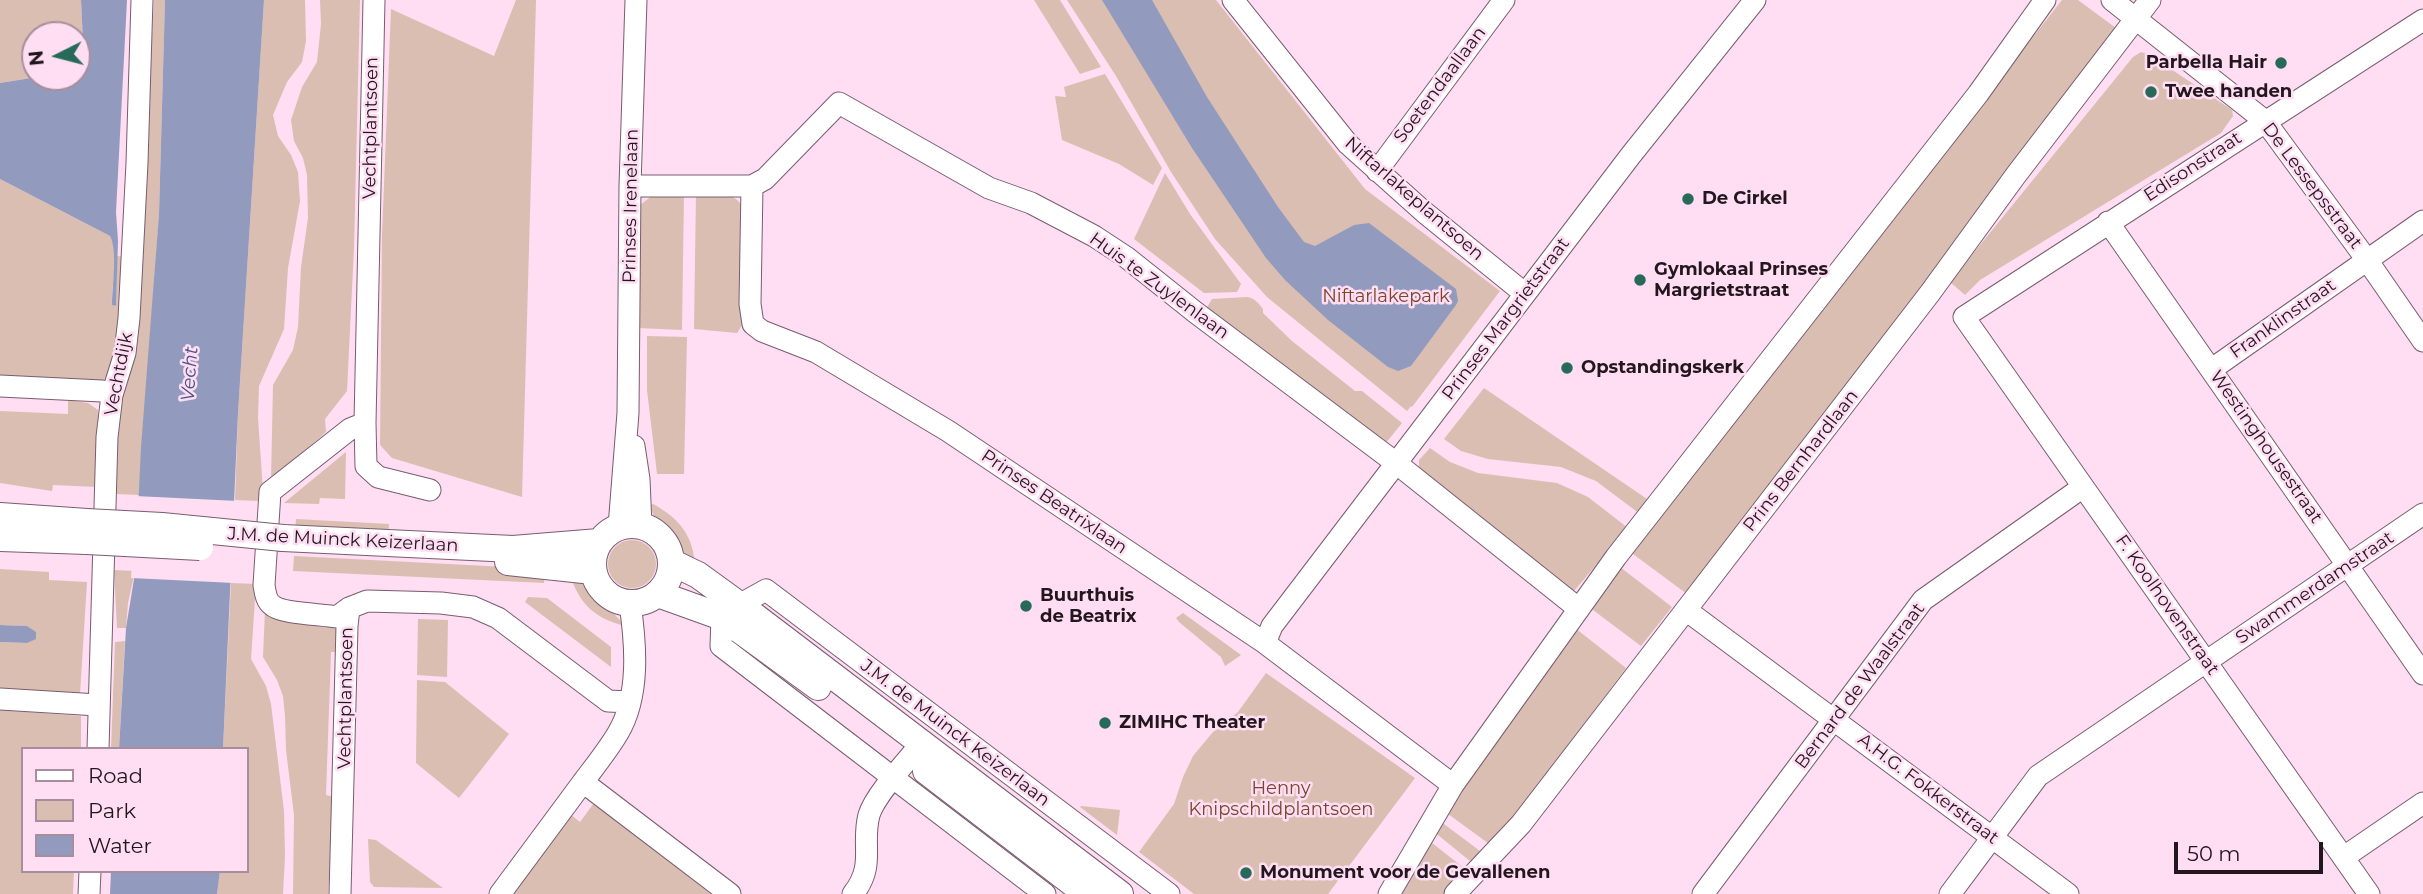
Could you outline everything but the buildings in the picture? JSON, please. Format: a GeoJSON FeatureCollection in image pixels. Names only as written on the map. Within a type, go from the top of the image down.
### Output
{"type":"FeatureCollection","features":[{"type":"Feature","properties":{"kind":"main road"},"geometry":{"type":"LineString","coordinates":[[0,516],[87,532]]}},
{"type":"Feature","properties":{"kind":"main road","name":"J.M. de Muinck Keizerlaan"},"geometry":{"type":"LineString","coordinates":[[87,532],[162,526],[283,544],[593,571]]}},
{"type":"Feature","properties":{"kind":"main road"},"geometry":{"type":"LineString","coordinates":[[0,538],[87,532]]}},
{"type":"Feature","properties":{"kind":"main road","name":"J.M. de Muinck Keizerlaan"},"geometry":{"type":"LineString","coordinates":[[283,544],[513,549],[620,532]]}},
{"type":"Feature","properties":{"kind":"main road"},"geometry":{"type":"LineString","coordinates":[[620,532],[656,533],[667,546],[671,562],[666,585],[658,594],[645,602],[630,604],[613,599],[600,587],[593,571],[593,556],[620,532]]}},
{"type":"Feature","properties":{"kind":"main road","name":"J.M. de Muinck Keizerlaan"},"geometry":{"type":"LineString","coordinates":[[671,562],[698,575],[730,611],[915,751],[1120,894]]}},
{"type":"Feature","properties":{"kind":"main road","name":"J.M. de Muinck Keizerlaan"},"geometry":{"type":"LineString","coordinates":[[658,594],[730,611]]}},
{"type":"Feature","properties":{"kind":"main road","name":"J.M. de Muinck Keizerlaan"},"geometry":{"type":"LineString","coordinates":[[915,751],[1087,894]]}},
{"type":"Feature","properties":{"kind":"street","name":"Vechtdijk"},"geometry":{"type":"LineString","coordinates":[[98,747],[107,437],[112,396],[125,353],[129,318],[142,0]]}},
{"type":"Feature","properties":{"kind":"street","name":"Vechtplantsoen"},"geometry":{"type":"LineString","coordinates":[[374,0],[366,466],[378,477],[430,490]]}},
{"type":"Feature","properties":{"kind":"street","name":"Prinses Irenelaan"},"geometry":{"type":"LineString","coordinates":[[620,532],[639,480],[628,412],[630,186],[636,0]]}},
{"type":"Feature","properties":{"kind":"street","name":"Niftarlakeplantsoen"},"geometry":{"type":"LineString","coordinates":[[1233,0],[1348,144],[1524,293]]}},
{"type":"Feature","properties":{"kind":"street","name":"Soetendaallaan"},"geometry":{"type":"LineString","coordinates":[[1377,171],[1504,0]]}},
{"type":"Feature","properties":{"kind":"street"},"geometry":{"type":"LineString","coordinates":[[1389,894],[1453,785],[1579,608],[1646,518],[1979,94],[2045,0]]}},
{"type":"Feature","properties":{"kind":"street","name":"De Lessepsstraat"},"geometry":{"type":"LineString","coordinates":[[2112,0],[2265,121],[2423,341]]}},
{"type":"Feature","properties":{"kind":"street","name":"Prins Bernhardlaan"},"geometry":{"type":"LineString","coordinates":[[1455,894],[1521,824],[1930,293],[2023,165],[2150,0]]}},
{"type":"Feature","properties":{"kind":"street","name":"Prinses Margrietstraat"},"geometry":{"type":"LineString","coordinates":[[1265,643],[1272,626],[1744,4]]}},
{"type":"Feature","properties":{"kind":"street","name":"Edisonstraat"},"geometry":{"type":"LineString","coordinates":[[1964,317],[2423,20]]}},
{"type":"Feature","properties":{"kind":"street","name":"Huis te Zuylenlaan"},"geometry":{"type":"LineString","coordinates":[[751,186],[765,179],[839,103],[989,187],[1031,203],[1094,236],[1126,257],[1396,463],[1579,608]]}},
{"type":"Feature","properties":{"kind":"street"},"geometry":{"type":"LineString","coordinates":[[630,186],[751,186]]}},
{"type":"Feature","properties":{"kind":"street","name":"Prinses Beatrixlaan"},"geometry":{"type":"LineString","coordinates":[[751,186],[750,304],[753,324],[762,331],[816,352],[948,431],[1265,643],[1453,785]]}},
{"type":"Feature","properties":{"kind":"street","name":"Franklinstraat"},"geometry":{"type":"LineString","coordinates":[[2212,369],[2423,221]]}},
{"type":"Feature","properties":{"kind":"street","name":"Westinghousestraat"},"geometry":{"type":"LineString","coordinates":[[2108,222],[2423,674]]}},
{"type":"Feature","properties":{"kind":"street","name":"F. Koolhovenstraat"},"geometry":{"type":"LineString","coordinates":[[1964,317],[2369,894]]}},
{"type":"Feature","properties":{"kind":"street"},"geometry":{"type":"LineString","coordinates":[[0,386],[102,391],[112,396]]}},
{"type":"Feature","properties":{"kind":"street","name":"Vechtplantsoen"},"geometry":{"type":"LineString","coordinates":[[349,608],[337,617],[281,610],[271,605],[264,585],[268,501],[271,492],[280,484],[350,429],[365,423]]}},
{"type":"Feature","properties":{"kind":"street","name":"Bernard de Waalstraat"},"geometry":{"type":"LineString","coordinates":[[1703,894],[1923,600],[2083,487]]}},
{"type":"Feature","properties":{"kind":"street","name":"Swammerdamstraat"},"geometry":{"type":"LineString","coordinates":[[1950,894],[2038,776],[2423,514]]}},
{"type":"Feature","properties":{"kind":"street","name":"J.M. de Muinck Keizerlaan"},"geometry":{"type":"LineString","coordinates":[[730,611],[765,590],[1169,894]]}},
{"type":"Feature","properties":{"kind":"street"},"geometry":{"type":"LineString","coordinates":[[349,608],[367,601],[448,603],[473,607],[498,618],[608,701],[630,702]]}},
{"type":"Feature","properties":{"kind":"street"},"geometry":{"type":"LineString","coordinates":[[500,894],[620,731],[630,702],[634,674],[634,632],[630,604]]}},
{"type":"Feature","properties":{"kind":"street","name":"Vechtplantsoen"},"geometry":{"type":"LineString","coordinates":[[340,894],[349,608]]}},
{"type":"Feature","properties":{"kind":"street","name":"A.H.G. Fokkerstraat"},"geometry":{"type":"LineString","coordinates":[[1686,610],[2068,894]]}},
{"type":"Feature","properties":{"kind":"street"},"geometry":{"type":"LineString","coordinates":[[730,611],[721,646],[1045,894]]}},
{"type":"Feature","properties":{"kind":"street"},"geometry":{"type":"LineString","coordinates":[[0,699],[98,705]]}},
{"type":"Feature","properties":{"kind":"street"},"geometry":{"type":"LineString","coordinates":[[853,894],[866,872],[869,817],[875,802],[915,751]]}},
{"type":"Feature","properties":{"kind":"street"},"geometry":{"type":"LineString","coordinates":[[583,782],[730,894]]}},
{"type":"Feature","properties":{"kind":"street"},"geometry":{"type":"LineString","coordinates":[[2344,857],[2423,803]]}},
{"type":"Feature","properties":{"kind":"street"},"geometry":{"type":"LineString","coordinates":[[89,894],[90,873]]}},
{"type":"Feature","properties":{"kind":"green space"},"geometry":{"type":"Polygon","coordinates":[[[0,0],[81,0],[82,21],[21,21],[21,80],[0,83],[0,0]]]}},
{"type":"Feature","properties":{"kind":"green space"},"geometry":{"type":"Polygon","coordinates":[[[154,0],[165,0],[159,214],[139,495],[116,494],[119,412],[136,321],[154,0]]]}},
{"type":"Feature","properties":{"kind":"green space"},"geometry":{"type":"Polygon","coordinates":[[[264,0],[305,0],[306,41],[302,62],[287,82],[273,115],[278,136],[291,155],[298,172],[300,201],[288,268],[284,329],[259,386],[258,418],[263,491],[260,501],[235,500],[264,0]]]}},
{"type":"Feature","properties":{"kind":"green space"},"geometry":{"type":"Polygon","coordinates":[[[320,0],[360,0],[354,248],[347,391],[325,419],[326,432],[271,480],[273,385],[293,350],[298,327],[301,267],[308,218],[307,175],[303,158],[294,141],[291,120],[302,87],[317,62],[321,24],[320,0]]]}},
{"type":"Feature","properties":{"kind":"green space"},"geometry":{"type":"Polygon","coordinates":[[[516,0],[536,0],[522,497],[392,458],[380,445],[382,235],[391,9],[494,56],[516,0]]]}},
{"type":"Feature","properties":{"kind":"green space"},"geometry":{"type":"Polygon","coordinates":[[[1034,0],[1060,0],[1101,67],[1080,74],[1034,0]]]}},
{"type":"Feature","properties":{"kind":"green space","name":"Niftarlakepark"},"geometry":{"type":"Polygon","coordinates":[[[1067,0],[1216,0],[1365,189],[1500,291],[1412,407],[1407,411],[1267,297],[1215,239],[1171,172],[1116,76],[1067,0]]]}},
{"type":"Feature","properties":{"kind":"green space"},"geometry":{"type":"Polygon","coordinates":[[[2062,0],[2078,0],[2120,31],[1918,300],[1687,594],[1629,551],[2062,0]]]}},
{"type":"Feature","properties":{"kind":"green space"},"geometry":{"type":"Polygon","coordinates":[[[2141,52],[2150,55],[2232,110],[2233,116],[2221,133],[1980,280],[1965,295],[1950,282],[2133,57],[2141,52]]]}},
{"type":"Feature","properties":{"kind":"green space"},"geometry":{"type":"Polygon","coordinates":[[[1105,74],[1162,168],[1153,185],[1119,164],[1062,140],[1055,96],[1066,97],[1064,87],[1105,74]]]}},
{"type":"Feature","properties":{"kind":"green space"},"geometry":{"type":"Polygon","coordinates":[[[1165,173],[1190,214],[1241,284],[1237,292],[1204,293],[1134,239],[1165,173]]]}},
{"type":"Feature","properties":{"kind":"green space"},"geometry":{"type":"Polygon","coordinates":[[[0,179],[110,236],[115,260],[112,305],[116,306],[117,256],[126,257],[113,369],[103,381],[0,377],[0,179]]]}},
{"type":"Feature","properties":{"kind":"green space"},"geometry":{"type":"Polygon","coordinates":[[[654,194],[684,194],[682,330],[638,328],[639,206],[654,194]]]}},
{"type":"Feature","properties":{"kind":"green space"},"geometry":{"type":"Polygon","coordinates":[[[696,194],[730,195],[744,209],[742,325],[737,333],[694,329],[696,194]]]}},
{"type":"Feature","properties":{"kind":"green space"},"geometry":{"type":"Polygon","coordinates":[[[1247,297],[1256,301],[1263,313],[1292,341],[1355,391],[1362,391],[1402,423],[1385,444],[1206,309],[1212,299],[1247,297]]]}},
{"type":"Feature","properties":{"kind":"green space"},"geometry":{"type":"Polygon","coordinates":[[[647,336],[687,337],[684,474],[657,474],[647,390],[647,336]]]}},
{"type":"Feature","properties":{"kind":"green space"},"geometry":{"type":"Polygon","coordinates":[[[1484,388],[1650,501],[1640,514],[1596,481],[1561,467],[1488,459],[1461,451],[1444,439],[1484,388]]]}},
{"type":"Feature","properties":{"kind":"green space"},"geometry":{"type":"Polygon","coordinates":[[[68,400],[88,403],[98,410],[97,487],[53,485],[52,491],[0,483],[0,411],[68,414],[68,400]]]}},
{"type":"Feature","properties":{"kind":"green space"},"geometry":{"type":"Polygon","coordinates":[[[1430,448],[1450,462],[1478,473],[1557,483],[1588,497],[1628,528],[1573,592],[1419,475],[1419,460],[1430,448]]]}},
{"type":"Feature","properties":{"kind":"green space"},"geometry":{"type":"Polygon","coordinates":[[[346,452],[345,499],[320,498],[319,504],[284,503],[346,452]]]}},
{"type":"Feature","properties":{"kind":"green space"},"geometry":{"type":"Polygon","coordinates":[[[653,504],[671,516],[684,530],[692,547],[695,568],[681,558],[669,533],[654,517],[650,505],[653,504]]]}},
{"type":"Feature","properties":{"kind":"green space"},"geometry":{"type":"Polygon","coordinates":[[[296,519],[389,524],[388,538],[295,533],[296,519]]]}},
{"type":"Feature","properties":{"kind":"green space"},"geometry":{"type":"Polygon","coordinates":[[[632,540],[649,547],[656,564],[649,581],[632,588],[615,581],[608,564],[615,547],[632,540]]]}},
{"type":"Feature","properties":{"kind":"green space"},"geometry":{"type":"Polygon","coordinates":[[[294,556],[506,567],[545,572],[544,583],[293,571],[294,556]]]}},
{"type":"Feature","properties":{"kind":"green space"},"geometry":{"type":"Polygon","coordinates":[[[1620,567],[1672,607],[1641,646],[1589,607],[1620,567]]]}},
{"type":"Feature","properties":{"kind":"green space"},"geometry":{"type":"Polygon","coordinates":[[[0,569],[49,572],[49,580],[87,582],[80,694],[0,690],[0,642],[27,643],[34,632],[27,626],[0,625],[0,569]]]}},
{"type":"Feature","properties":{"kind":"green space"},"geometry":{"type":"Polygon","coordinates":[[[114,570],[135,571],[126,628],[117,628],[114,570]]]}},
{"type":"Feature","properties":{"kind":"green space"},"geometry":{"type":"Polygon","coordinates":[[[571,578],[585,583],[610,606],[625,626],[591,610],[571,578]]]}},
{"type":"Feature","properties":{"kind":"green space"},"geometry":{"type":"Polygon","coordinates":[[[231,583],[256,584],[251,659],[266,686],[271,704],[284,811],[283,894],[217,894],[220,873],[248,873],[248,747],[223,747],[231,583]]]}},
{"type":"Feature","properties":{"kind":"green space"},"geometry":{"type":"Polygon","coordinates":[[[528,597],[547,598],[611,647],[611,667],[525,602],[528,597]]]}},
{"type":"Feature","properties":{"kind":"green space"},"geometry":{"type":"Polygon","coordinates":[[[265,610],[333,622],[339,629],[339,652],[331,652],[326,795],[334,797],[328,894],[293,894],[294,815],[285,716],[283,696],[263,657],[265,610]]]}},
{"type":"Feature","properties":{"kind":"green space"},"geometry":{"type":"Polygon","coordinates":[[[1183,613],[1241,655],[1225,666],[1221,657],[1179,622],[1176,618],[1183,613]]]}},
{"type":"Feature","properties":{"kind":"green space"},"geometry":{"type":"Polygon","coordinates":[[[418,619],[448,620],[447,677],[417,675],[418,619]]]}},
{"type":"Feature","properties":{"kind":"green space"},"geometry":{"type":"Polygon","coordinates":[[[1575,628],[1626,668],[1492,846],[1444,811],[1575,628]]]}},
{"type":"Feature","properties":{"kind":"green space"},"geometry":{"type":"Polygon","coordinates":[[[125,641],[119,747],[111,747],[115,642],[125,641]]]}},
{"type":"Feature","properties":{"kind":"green space","name":"Henny Knipschildplantsoen"},"geometry":{"type":"Polygon","coordinates":[[[1266,673],[1415,778],[1328,894],[1194,894],[1139,852],[1174,804],[1193,756],[1213,732],[1238,712],[1266,673]]]}},
{"type":"Feature","properties":{"kind":"green space"},"geometry":{"type":"Polygon","coordinates":[[[417,680],[445,682],[509,734],[459,798],[416,763],[417,680]]]}},
{"type":"Feature","properties":{"kind":"green space"},"geometry":{"type":"Polygon","coordinates":[[[0,710],[81,716],[81,747],[21,747],[21,873],[74,873],[73,894],[0,894],[0,710]]]}},
{"type":"Feature","properties":{"kind":"green space"},"geometry":{"type":"Polygon","coordinates":[[[594,803],[715,894],[509,894],[570,814],[580,822],[594,803]]]}},
{"type":"Feature","properties":{"kind":"green space"},"geometry":{"type":"Polygon","coordinates":[[[1080,807],[1120,810],[1117,835],[1080,807]]]}},
{"type":"Feature","properties":{"kind":"green space"},"geometry":{"type":"Polygon","coordinates":[[[1440,821],[1484,854],[1475,865],[1433,831],[1440,821]]]}},
{"type":"Feature","properties":{"kind":"green space"},"geometry":{"type":"Polygon","coordinates":[[[368,839],[376,840],[443,888],[374,887],[370,882],[368,839]]]}},
{"type":"Feature","properties":{"kind":"green space"},"geometry":{"type":"Polygon","coordinates":[[[1427,839],[1469,872],[1448,894],[1395,894],[1427,839]]]}},
{"type":"Feature","properties":{"kind":"water"},"geometry":{"type":"Polygon","coordinates":[[[81,0],[127,0],[116,212],[116,306],[112,305],[114,260],[110,236],[0,179],[0,83],[21,80],[21,91],[91,91],[91,21],[82,21],[81,0]]]}},
{"type":"Feature","properties":{"kind":"water","name":"Vecht"},"geometry":{"type":"Polygon","coordinates":[[[165,0],[264,0],[238,413],[223,747],[119,747],[126,628],[135,573],[141,447],[159,214],[165,0]]]}},
{"type":"Feature","properties":{"kind":"water"},"geometry":{"type":"Polygon","coordinates":[[[1102,0],[1152,0],[1207,97],[1278,207],[1304,242],[1315,246],[1354,225],[1369,223],[1456,289],[1456,305],[1411,366],[1398,371],[1388,367],[1328,320],[1285,280],[1266,258],[1192,148],[1102,0]]]}},
{"type":"Feature","properties":{"kind":"water"},"geometry":{"type":"Polygon","coordinates":[[[0,625],[27,626],[36,632],[36,639],[27,643],[0,642],[0,625]]]}},
{"type":"Feature","properties":{"kind":"water"},"geometry":{"type":"Polygon","coordinates":[[[111,873],[220,873],[217,894],[110,894],[111,873]]]}},
{"type":"Feature","properties":{"kind":"pier"},"geometry":{"type":"Polygon","coordinates":[[[135,496],[238,501],[234,583],[131,578],[135,496]]]}},
{"type":"Feature","properties":{"kind":"place","name":"Parbella Hair"},"geometry":{"type":"Point","coordinates":[2281,63]}},
{"type":"Feature","properties":{"kind":"place","name":"Twee handen"},"geometry":{"type":"Point","coordinates":[2151,92]}},
{"type":"Feature","properties":{"kind":"place","name":"De Cirkel"},"geometry":{"type":"Point","coordinates":[1688,199]}},
{"type":"Feature","properties":{"kind":"place","name":"Gymlokaal Prinses Margrietstraat"},"geometry":{"type":"Point","coordinates":[1640,280]}},
{"type":"Feature","properties":{"kind":"place","name":"Opstandingskerk"},"geometry":{"type":"Point","coordinates":[1567,368]}},
{"type":"Feature","properties":{"kind":"place","name":"Buurthuis de Beatrix"},"geometry":{"type":"Point","coordinates":[1026,606]}},
{"type":"Feature","properties":{"kind":"place","name":"ZIMIHC Theater"},"geometry":{"type":"Point","coordinates":[1105,723]}},
{"type":"Feature","properties":{"kind":"place","name":"Monument voor de Gevallenen"},"geometry":{"type":"Point","coordinates":[1246,873]}}]}
